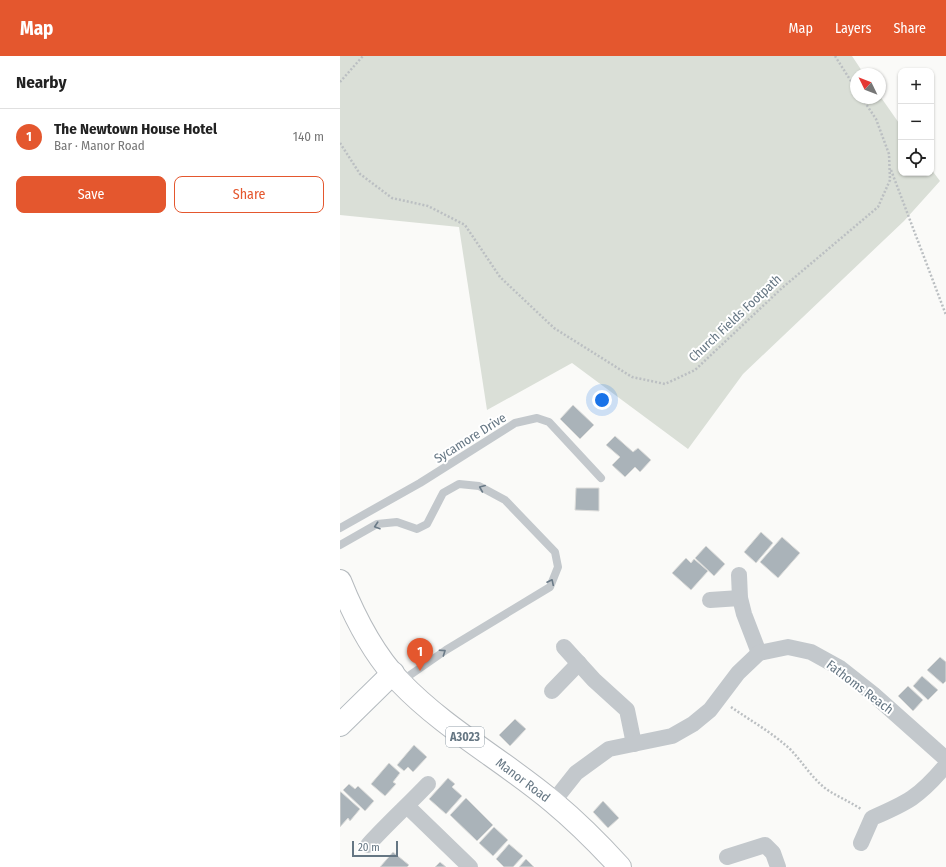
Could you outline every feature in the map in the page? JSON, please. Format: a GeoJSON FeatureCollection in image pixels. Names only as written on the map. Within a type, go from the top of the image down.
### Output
{"type":"FeatureCollection","features":[{"type":"Feature","properties":{"kind":"main road","name":"Manor Road"},"geometry":{"type":"LineString","coordinates":[[340,581],[346,596],[374,649],[396,678],[438,716],[553,802],[620,867]]}},
{"type":"Feature","properties":{"kind":"main road"},"geometry":{"type":"LineString","coordinates":[[340,725],[396,678]]}},
{"type":"Feature","properties":{"kind":"street"},"geometry":{"type":"LineString","coordinates":[[553,802],[576,773],[609,749],[672,736],[693,724],[710,710],[738,673],[759,653],[744,614],[740,598],[739,575]]}},
{"type":"Feature","properties":{"kind":"street"},"geometry":{"type":"LineString","coordinates":[[710,600],[740,598]]}},
{"type":"Feature","properties":{"kind":"street"},"geometry":{"type":"LineString","coordinates":[[564,646],[594,680],[627,710],[634,744]]}},
{"type":"Feature","properties":{"kind":"street","name":"Fathoms Reach"},"geometry":{"type":"LineString","coordinates":[[759,653],[788,647],[811,652],[840,668],[873,694],[946,759]]}},
{"type":"Feature","properties":{"kind":"street"},"geometry":{"type":"LineString","coordinates":[[552,691],[579,663]]}},
{"type":"Feature","properties":{"kind":"street"},"geometry":{"type":"LineString","coordinates":[[861,843],[872,818],[905,810],[914,797],[932,781],[946,765]]}},
{"type":"Feature","properties":{"kind":"street"},"geometry":{"type":"LineString","coordinates":[[368,845],[428,784]]}},
{"type":"Feature","properties":{"kind":"street"},"geometry":{"type":"LineString","coordinates":[[407,806],[470,867]]}},
{"type":"Feature","properties":{"kind":"street"},"geometry":{"type":"LineString","coordinates":[[727,857],[766,845],[773,853],[778,867]]}},
{"type":"Feature","properties":{"kind":"lane","name":"Sycamore Drive"},"geometry":{"type":"LineString","coordinates":[[340,528],[420,483],[515,423],[537,418],[548,422],[601,478]]}},
{"type":"Feature","properties":{"kind":"lane"},"geometry":{"type":"LineString","coordinates":[[340,545],[377,524],[397,522],[417,529],[427,524],[443,493],[459,484],[479,486],[505,500],[555,552],[558,567],[550,587],[446,650],[396,678]]}},
{"type":"Feature","properties":{"kind":"path"},"geometry":{"type":"LineString","coordinates":[[340,82],[363,56]]}},
{"type":"Feature","properties":{"kind":"path"},"geometry":{"type":"LineString","coordinates":[[835,56],[850,80]]}},
{"type":"Feature","properties":{"kind":"path","name":"Church Fields Footpath"},"geometry":{"type":"LineString","coordinates":[[340,143],[360,174],[392,198],[428,206],[465,225],[500,277],[554,328],[632,378],[665,384],[695,370],[782,288],[878,207],[890,180],[889,154],[876,119],[866,104]]}},
{"type":"Feature","properties":{"kind":"path"},"geometry":{"type":"LineString","coordinates":[[889,154],[892,174],[946,315]]}},
{"type":"Feature","properties":{"kind":"path"},"geometry":{"type":"LineString","coordinates":[[718,699],[789,749],[805,765],[814,779],[829,791],[860,809],[872,818]]}},
{"type":"Feature","properties":{"kind":"shaded area"},"geometry":{"type":"Polygon","coordinates":[[[340,56],[852,56],[860,68],[850,68],[850,104],[886,104],[898,122],[898,176],[934,176],[934,173],[940,181],[904,221],[743,374],[688,449],[572,363],[487,410],[459,227],[340,215],[340,56]]]}},
{"type":"Feature","properties":{"kind":"building"},"geometry":{"type":"Polygon","coordinates":[[[573,405],[594,425],[580,439],[560,419],[573,405]]]}},
{"type":"Feature","properties":{"kind":"building"},"geometry":{"type":"Polygon","coordinates":[[[615,436],[633,452],[638,448],[651,460],[640,472],[635,467],[625,477],[612,465],[620,457],[606,445],[615,436]]]}},
{"type":"Feature","properties":{"kind":"building"},"geometry":{"type":"Polygon","coordinates":[[[576,488],[599,488],[599,511],[575,510],[576,488]]]}},
{"type":"Feature","properties":{"kind":"building"},"geometry":{"type":"Polygon","coordinates":[[[761,532],[773,543],[756,563],[744,552],[761,532]]]}},
{"type":"Feature","properties":{"kind":"building"},"geometry":{"type":"Polygon","coordinates":[[[782,537],[800,553],[778,578],[760,562],[782,537]]]}},
{"type":"Feature","properties":{"kind":"building"},"geometry":{"type":"Polygon","coordinates":[[[706,546],[725,564],[714,576],[695,558],[706,546]]]}},
{"type":"Feature","properties":{"kind":"building"},"geometry":{"type":"Polygon","coordinates":[[[686,558],[691,563],[694,559],[708,571],[691,590],[672,573],[686,558]]]}},
{"type":"Feature","properties":{"kind":"building"},"geometry":{"type":"Polygon","coordinates":[[[940,657],[946,662],[946,681],[943,684],[927,670],[940,657]]]}},
{"type":"Feature","properties":{"kind":"building"},"geometry":{"type":"Polygon","coordinates":[[[922,676],[938,690],[928,700],[913,686],[922,676]]]}},
{"type":"Feature","properties":{"kind":"building"},"geometry":{"type":"Polygon","coordinates":[[[908,686],[923,700],[913,711],[898,696],[908,686]]]}},
{"type":"Feature","properties":{"kind":"building"},"geometry":{"type":"Polygon","coordinates":[[[515,719],[526,729],[510,746],[499,735],[515,719]]]}},
{"type":"Feature","properties":{"kind":"building"},"geometry":{"type":"Polygon","coordinates":[[[414,745],[427,757],[413,772],[408,767],[404,771],[397,765],[414,745]]]}},
{"type":"Feature","properties":{"kind":"building"},"geometry":{"type":"Polygon","coordinates":[[[389,763],[400,773],[393,782],[396,784],[385,796],[371,784],[389,763]]]}},
{"type":"Feature","properties":{"kind":"building"},"geometry":{"type":"Polygon","coordinates":[[[448,778],[455,784],[452,787],[462,796],[446,814],[429,799],[448,778]]]}},
{"type":"Feature","properties":{"kind":"building"},"geometry":{"type":"Polygon","coordinates":[[[349,784],[355,789],[358,786],[374,801],[365,811],[343,790],[349,784]]]}},
{"type":"Feature","properties":{"kind":"building"},"geometry":{"type":"Polygon","coordinates":[[[340,792],[360,809],[350,821],[348,818],[340,827],[340,792]]]}},
{"type":"Feature","properties":{"kind":"building"},"geometry":{"type":"Polygon","coordinates":[[[466,798],[493,825],[477,841],[450,815],[466,798]]]}},
{"type":"Feature","properties":{"kind":"building"},"geometry":{"type":"Polygon","coordinates":[[[603,801],[619,818],[608,828],[593,812],[603,801]]]}},
{"type":"Feature","properties":{"kind":"building"},"geometry":{"type":"Polygon","coordinates":[[[494,827],[508,840],[493,856],[479,843],[494,827]]]}},
{"type":"Feature","properties":{"kind":"building"},"geometry":{"type":"Polygon","coordinates":[[[509,844],[523,856],[513,867],[504,867],[496,859],[509,844]]]}},
{"type":"Feature","properties":{"kind":"building"},"geometry":{"type":"Polygon","coordinates":[[[393,852],[409,865],[407,867],[380,867],[393,852]]]}},
{"type":"Feature","properties":{"kind":"building"},"geometry":{"type":"Polygon","coordinates":[[[526,859],[534,867],[519,867],[526,859]]]}},
{"type":"Feature","properties":{"kind":"building"},"geometry":{"type":"Polygon","coordinates":[[[440,862],[446,867],[435,867],[440,862]]]}},
{"type":"Feature","properties":{"kind":"place","name":"The Newtown House Hotel"},"geometry":{"type":"Point","coordinates":[420,671]}}]}
